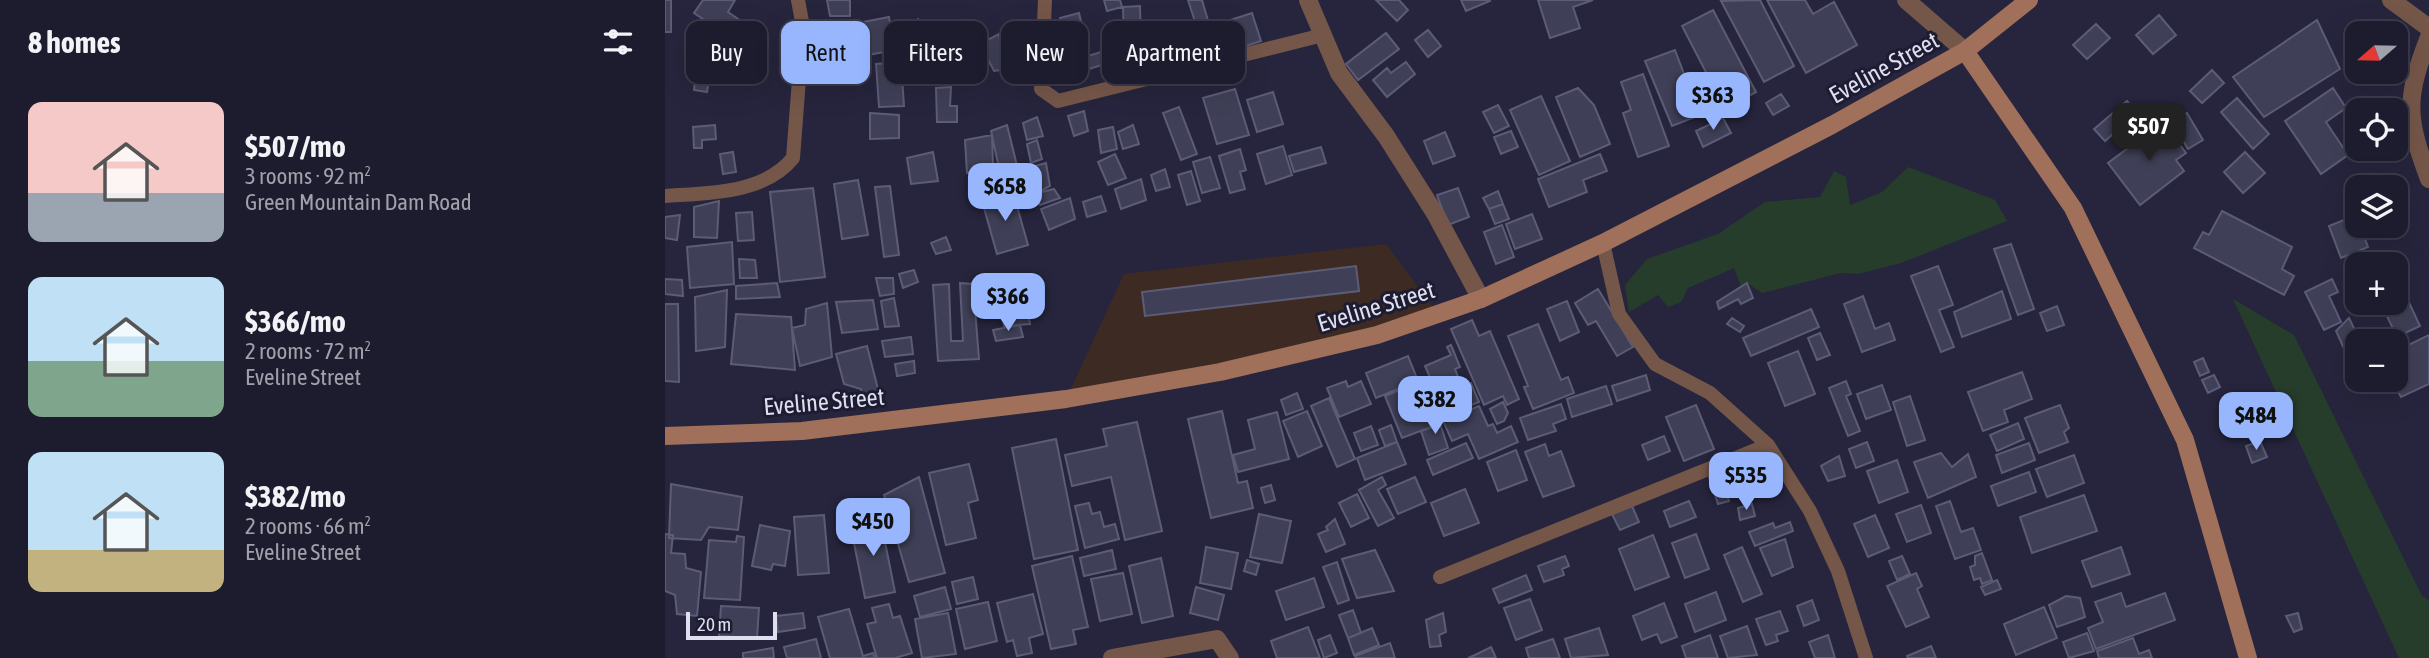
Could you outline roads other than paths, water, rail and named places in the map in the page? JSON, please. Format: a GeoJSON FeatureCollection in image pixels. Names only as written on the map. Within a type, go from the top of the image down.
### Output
{"type":"FeatureCollection","features":[{"type":"Feature","properties":{"kind":"street"},"geometry":{"type":"LineString","coordinates":[[1308,0],[1339,73],[1386,136],[1429,204],[1481,299]]}},
{"type":"Feature","properties":{"kind":"street"},"geometry":{"type":"LineString","coordinates":[[1906,0],[1965,51],[2073,208],[2185,440],[2248,658]]}},
{"type":"Feature","properties":{"kind":"street","name":"Eveline Street"},"geometry":{"type":"LineString","coordinates":[[665,436],[802,430],[1131,389],[1246,367],[1377,335],[1481,299],[1602,243],[1832,125],[1965,51],[2029,0]]}},
{"type":"Feature","properties":{"kind":"street"},"geometry":{"type":"LineString","coordinates":[[2391,0],[2429,28]]}},
{"type":"Feature","properties":{"kind":"street"},"geometry":{"type":"LineString","coordinates":[[2429,37],[2414,76],[2409,107],[2413,136],[2429,179]]}},
{"type":"Feature","properties":{"kind":"street"},"geometry":{"type":"LineString","coordinates":[[1112,658],[1217,639],[1230,658]]}},
{"type":"Feature","properties":{"kind":"lane"},"geometry":{"type":"LineString","coordinates":[[665,196],[748,187],[784,169],[793,158],[803,27],[798,0]]}},
{"type":"Feature","properties":{"kind":"lane"},"geometry":{"type":"LineString","coordinates":[[1045,0],[1041,89],[1058,101],[1323,35]]}},
{"type":"Feature","properties":{"kind":"lane"},"geometry":{"type":"LineString","coordinates":[[1602,243],[1619,314],[1655,364],[1710,394],[1768,445],[1811,511],[1838,571],[1866,658]]}},
{"type":"Feature","properties":{"kind":"lane"},"geometry":{"type":"LineString","coordinates":[[1440,577],[1768,445]]}}]}
